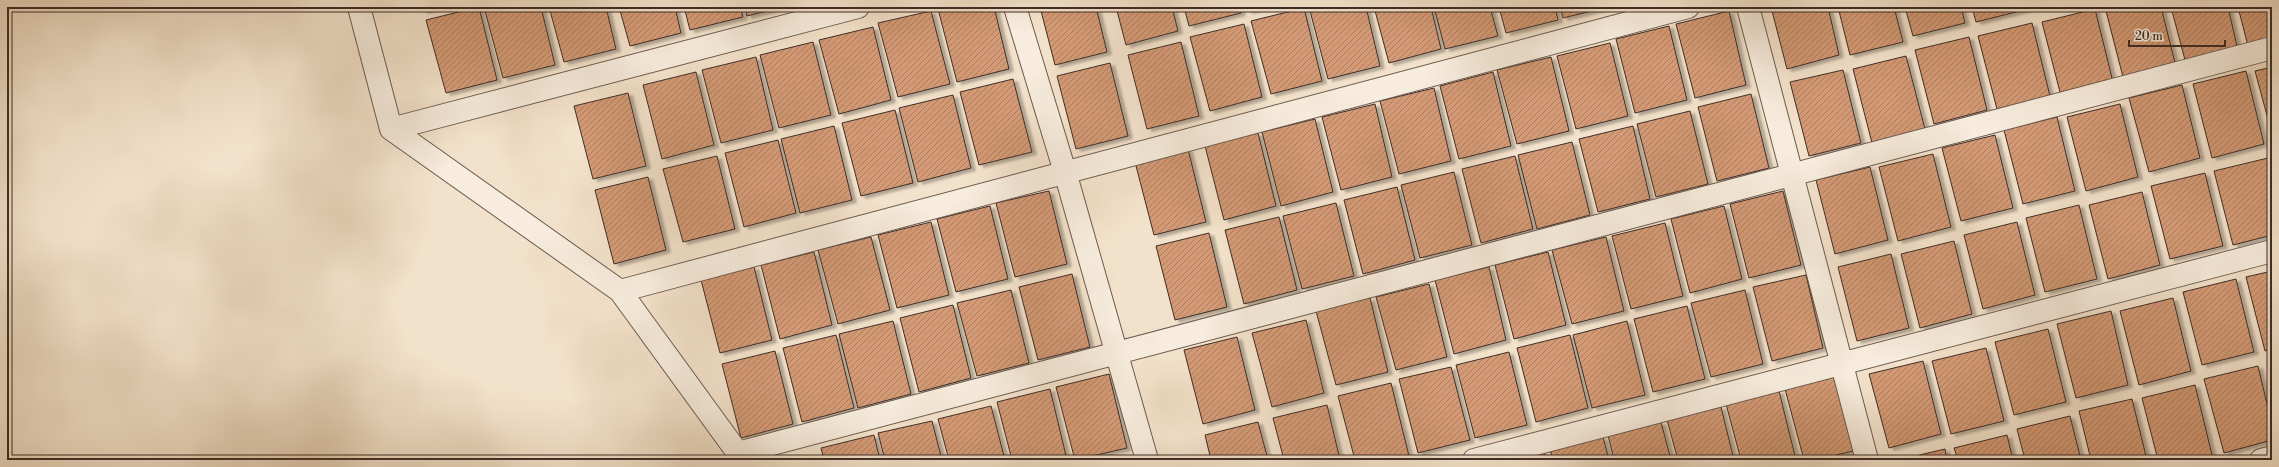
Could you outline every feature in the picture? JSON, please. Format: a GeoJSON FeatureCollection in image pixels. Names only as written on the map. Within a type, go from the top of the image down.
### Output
{"type":"FeatureCollection","features":[{"type":"Feature","properties":{"kind":"street"},"geometry":{"type":"LineString","coordinates":[[359,7],[391,129],[620,291],[740,457],[1115,354],[2272,48]]}},
{"type":"Feature","properties":{"kind":"street"},"geometry":{"type":"LineString","coordinates":[[391,129],[858,7]]}},
{"type":"Feature","properties":{"kind":"street"},"geometry":{"type":"LineString","coordinates":[[1015,7],[1065,172],[1115,354],[1147,460]]}},
{"type":"Feature","properties":{"kind":"street"},"geometry":{"type":"LineString","coordinates":[[620,291],[1688,7]]}},
{"type":"Feature","properties":{"kind":"street"},"geometry":{"type":"LineString","coordinates":[[1748,7],[1867,460]]}},
{"type":"Feature","properties":{"kind":"street"},"geometry":{"type":"LineString","coordinates":[[1474,460],[2272,251]]}},
{"type":"Feature","properties":{"kind":"street"},"geometry":{"type":"LineString","coordinates":[[2261,460],[2272,457]]}},
{"type":"Feature","properties":{"kind":"building"},"geometry":{"type":"Polygon","coordinates":[[[422,7],[437,7],[423,11],[422,7]]]}},
{"type":"Feature","properties":{"kind":"building"},"geometry":{"type":"Polygon","coordinates":[[[479,7],[497,80],[446,93],[426,20],[479,7]]]}},
{"type":"Feature","properties":{"kind":"building"},"geometry":{"type":"Polygon","coordinates":[[[484,7],[541,7],[555,65],[503,78],[484,7]]]}},
{"type":"Feature","properties":{"kind":"building"},"geometry":{"type":"Polygon","coordinates":[[[549,7],[606,7],[616,49],[564,62],[549,7]]]}},
{"type":"Feature","properties":{"kind":"building"},"geometry":{"type":"Polygon","coordinates":[[[619,7],[675,7],[681,33],[630,46],[619,7]]]}},
{"type":"Feature","properties":{"kind":"building"},"geometry":{"type":"Polygon","coordinates":[[[684,7],[740,7],[743,17],[690,30],[684,7]]]}},
{"type":"Feature","properties":{"kind":"building"},"geometry":{"type":"Polygon","coordinates":[[[745,7],[783,7],[747,16],[745,7]]]}},
{"type":"Feature","properties":{"kind":"building"},"geometry":{"type":"Polygon","coordinates":[[[945,7],[994,7],[1009,69],[957,82],[938,9],[945,7]]]}},
{"type":"Feature","properties":{"kind":"building"},"geometry":{"type":"Polygon","coordinates":[[[1040,7],[1096,7],[1107,52],[1055,65],[1040,7]]]}},
{"type":"Feature","properties":{"kind":"building"},"geometry":{"type":"Polygon","coordinates":[[[1116,7],[1172,7],[1178,31],[1126,45],[1116,7]]]}},
{"type":"Feature","properties":{"kind":"building"},"geometry":{"type":"Polygon","coordinates":[[[1184,7],[1239,7],[1241,13],[1189,26],[1184,7]]]}},
{"type":"Feature","properties":{"kind":"building"},"geometry":{"type":"Polygon","coordinates":[[[1247,7],[1265,7],[1248,11],[1247,7]]]}},
{"type":"Feature","properties":{"kind":"building"},"geometry":{"type":"Polygon","coordinates":[[[1309,7],[1366,7],[1380,66],[1328,79],[1309,7]]]}},
{"type":"Feature","properties":{"kind":"building"},"geometry":{"type":"Polygon","coordinates":[[[1374,7],[1431,7],[1441,49],[1389,63],[1374,7]]]}},
{"type":"Feature","properties":{"kind":"building"},"geometry":{"type":"Polygon","coordinates":[[[1434,7],[1490,7],[1498,36],[1445,49],[1434,7]]]}},
{"type":"Feature","properties":{"kind":"building"},"geometry":{"type":"Polygon","coordinates":[[[1499,7],[1555,7],[1558,20],[1506,33],[1499,7]]]}},
{"type":"Feature","properties":{"kind":"building"},"geometry":{"type":"Polygon","coordinates":[[[1560,7],[1608,7],[1563,18],[1560,7]]]}},
{"type":"Feature","properties":{"kind":"building"},"geometry":{"type":"Polygon","coordinates":[[[1771,7],[1828,7],[1839,55],[1787,69],[1771,7]]]}},
{"type":"Feature","properties":{"kind":"building"},"geometry":{"type":"Polygon","coordinates":[[[1838,7],[1894,7],[1903,42],[1850,55],[1838,7]]]}},
{"type":"Feature","properties":{"kind":"building"},"geometry":{"type":"Polygon","coordinates":[[[1905,7],[1961,7],[1965,23],[1913,36],[1905,7]]]}},
{"type":"Feature","properties":{"kind":"building"},"geometry":{"type":"Polygon","coordinates":[[[1972,7],[2028,7],[2028,9],[1976,22],[1972,7]]]}},
{"type":"Feature","properties":{"kind":"building"},"geometry":{"type":"Polygon","coordinates":[[[2105,7],[2161,7],[2175,63],[2123,77],[2105,7]]]}},
{"type":"Feature","properties":{"kind":"building"},"geometry":{"type":"Polygon","coordinates":[[[2171,7],[2228,7],[2237,46],[2185,60],[2171,7]]]}},
{"type":"Feature","properties":{"kind":"building"},"geometry":{"type":"Polygon","coordinates":[[[2238,7],[2272,7],[2272,40],[2248,46],[2238,7]]]}},
{"type":"Feature","properties":{"kind":"building"},"geometry":{"type":"Polygon","coordinates":[[[1304,8],[1322,81],[1271,94],[1251,21],[1304,8]]]}},
{"type":"Feature","properties":{"kind":"building"},"geometry":{"type":"Polygon","coordinates":[[[2095,9],[2113,82],[2061,96],[2042,22],[2095,9]]]}},
{"type":"Feature","properties":{"kind":"building"},"geometry":{"type":"Polygon","coordinates":[[[931,11],[950,84],[898,97],[878,23],[931,11]]]}},
{"type":"Feature","properties":{"kind":"building"},"geometry":{"type":"Polygon","coordinates":[[[1729,11],[1746,85],[1695,98],[1676,24],[1729,11]]]}},
{"type":"Feature","properties":{"kind":"building"},"geometry":{"type":"Polygon","coordinates":[[[2032,23],[2050,96],[1997,109],[1978,36],[2032,23]]]}},
{"type":"Feature","properties":{"kind":"building"},"geometry":{"type":"Polygon","coordinates":[[[1244,24],[1262,97],[1210,111],[1190,37],[1244,24]]]}},
{"type":"Feature","properties":{"kind":"building"},"geometry":{"type":"Polygon","coordinates":[[[1669,26],[1687,100],[1635,113],[1616,39],[1669,26]]]}},
{"type":"Feature","properties":{"kind":"building"},"geometry":{"type":"Polygon","coordinates":[[[873,27],[891,100],[839,114],[819,40],[873,27]]]}},
{"type":"Feature","properties":{"kind":"building"},"geometry":{"type":"Polygon","coordinates":[[[1969,37],[1987,110],[1934,124],[1915,50],[1969,37]]]}},
{"type":"Feature","properties":{"kind":"building"},"geometry":{"type":"Polygon","coordinates":[[[813,42],[831,115],[779,128],[760,55],[813,42]]]}},
{"type":"Feature","properties":{"kind":"building"},"geometry":{"type":"Polygon","coordinates":[[[1181,42],[1199,116],[1147,129],[1128,55],[1181,42]]]}},
{"type":"Feature","properties":{"kind":"building"},"geometry":{"type":"Polygon","coordinates":[[[1610,43],[1628,116],[1576,129],[1557,56],[1610,43]]]}},
{"type":"Feature","properties":{"kind":"building"},"geometry":{"type":"Polygon","coordinates":[[[1906,56],[1925,129],[1872,143],[1853,69],[1906,56]]]}},
{"type":"Feature","properties":{"kind":"building"},"geometry":{"type":"Polygon","coordinates":[[[756,57],[773,130],[721,143],[702,70],[756,57]]]}},
{"type":"Feature","properties":{"kind":"building"},"geometry":{"type":"Polygon","coordinates":[[[1551,57],[1569,131],[1517,144],[1497,70],[1551,57]]]}},
{"type":"Feature","properties":{"kind":"building"},"geometry":{"type":"Polygon","coordinates":[[[1110,63],[1128,136],[1076,149],[1057,76],[1110,63]]]}},
{"type":"Feature","properties":{"kind":"building"},"geometry":{"type":"Polygon","coordinates":[[[2272,67],[2272,134],[2255,71],[2272,67]]]}},
{"type":"Feature","properties":{"kind":"building"},"geometry":{"type":"Polygon","coordinates":[[[1843,70],[1861,143],[1809,156],[1790,82],[1843,70]]]}},
{"type":"Feature","properties":{"kind":"building"},"geometry":{"type":"Polygon","coordinates":[[[2246,71],[2264,144],[2212,158],[2193,84],[2246,71]]]}},
{"type":"Feature","properties":{"kind":"building"},"geometry":{"type":"Polygon","coordinates":[[[696,72],[714,145],[662,159],[643,85],[696,72]]]}},
{"type":"Feature","properties":{"kind":"building"},"geometry":{"type":"Polygon","coordinates":[[[1493,72],[1511,146],[1459,159],[1440,86],[1493,72]]]}},
{"type":"Feature","properties":{"kind":"building"},"geometry":{"type":"Polygon","coordinates":[[[1013,79],[1032,152],[979,165],[960,92],[1013,79]]]}},
{"type":"Feature","properties":{"kind":"building"},"geometry":{"type":"Polygon","coordinates":[[[2182,85],[2200,158],[2149,172],[2129,98],[2182,85]]]}},
{"type":"Feature","properties":{"kind":"building"},"geometry":{"type":"Polygon","coordinates":[[[1434,88],[1451,161],[1399,174],[1380,101],[1434,88]]]}},
{"type":"Feature","properties":{"kind":"building"},"geometry":{"type":"Polygon","coordinates":[[[628,93],[646,166],[593,179],[574,106],[628,93]]]}},
{"type":"Feature","properties":{"kind":"building"},"geometry":{"type":"Polygon","coordinates":[[[1751,94],[1769,168],[1717,181],[1698,107],[1751,94]]]}},
{"type":"Feature","properties":{"kind":"building"},"geometry":{"type":"Polygon","coordinates":[[[953,95],[971,168],[918,182],[899,108],[953,95]]]}},
{"type":"Feature","properties":{"kind":"building"},"geometry":{"type":"Polygon","coordinates":[[[1375,104],[1392,177],[1341,190],[1322,117],[1375,104]]]}},
{"type":"Feature","properties":{"kind":"building"},"geometry":{"type":"Polygon","coordinates":[[[2120,104],[2138,177],[2086,191],[2067,117],[2120,104]]]}},
{"type":"Feature","properties":{"kind":"building"},"geometry":{"type":"Polygon","coordinates":[[[895,110],[913,183],[861,196],[842,123],[895,110]]]}},
{"type":"Feature","properties":{"kind":"building"},"geometry":{"type":"Polygon","coordinates":[[[1690,111],[1708,184],[1656,197],[1637,124],[1690,111]]]}},
{"type":"Feature","properties":{"kind":"building"},"geometry":{"type":"Polygon","coordinates":[[[2057,117],[2075,191],[2023,204],[2004,130],[2057,117]]]}},
{"type":"Feature","properties":{"kind":"building"},"geometry":{"type":"Polygon","coordinates":[[[1315,119],[1333,192],[1281,206],[1262,132],[1315,119]]]}},
{"type":"Feature","properties":{"kind":"building"},"geometry":{"type":"Polygon","coordinates":[[[834,126],[852,200],[800,213],[781,139],[834,126]]]}},
{"type":"Feature","properties":{"kind":"building"},"geometry":{"type":"Polygon","coordinates":[[[1633,126],[1650,199],[1598,212],[1579,139],[1633,126]]]}},
{"type":"Feature","properties":{"kind":"building"},"geometry":{"type":"Polygon","coordinates":[[[1258,133],[1276,206],[1224,220],[1205,146],[1258,133]]]}},
{"type":"Feature","properties":{"kind":"building"},"geometry":{"type":"Polygon","coordinates":[[[1995,135],[2013,208],[1961,221],[1942,148],[1995,135]]]}},
{"type":"Feature","properties":{"kind":"building"},"geometry":{"type":"Polygon","coordinates":[[[778,140],[796,213],[744,227],[725,153],[778,140]]]}},
{"type":"Feature","properties":{"kind":"building"},"geometry":{"type":"Polygon","coordinates":[[[1572,142],[1590,215],[1537,229],[1518,155],[1572,142]]]}},
{"type":"Feature","properties":{"kind":"building"},"geometry":{"type":"Polygon","coordinates":[[[1188,149],[1206,222],[1154,235],[1135,162],[1188,149]]]}},
{"type":"Feature","properties":{"kind":"building"},"geometry":{"type":"Polygon","coordinates":[[[1933,154],[1951,227],[1898,241],[1879,167],[1933,154]]]}},
{"type":"Feature","properties":{"kind":"building"},"geometry":{"type":"Polygon","coordinates":[[[717,156],[735,229],[683,242],[663,169],[717,156]]]}},
{"type":"Feature","properties":{"kind":"building"},"geometry":{"type":"Polygon","coordinates":[[[1515,156],[1533,229],[1481,243],[1462,169],[1515,156]]]}},
{"type":"Feature","properties":{"kind":"building"},"geometry":{"type":"Polygon","coordinates":[[[2268,158],[2272,176],[2272,235],[2233,245],[2214,171],[2268,158]]]}},
{"type":"Feature","properties":{"kind":"building"},"geometry":{"type":"Polygon","coordinates":[[[1870,167],[1888,240],[1835,254],[1816,180],[1870,167]]]}},
{"type":"Feature","properties":{"kind":"building"},"geometry":{"type":"Polygon","coordinates":[[[1454,172],[1472,245],[1420,258],[1401,185],[1454,172]]]}},
{"type":"Feature","properties":{"kind":"building"},"geometry":{"type":"Polygon","coordinates":[[[2205,173],[2223,246],[2170,259],[2151,186],[2205,173]]]}},
{"type":"Feature","properties":{"kind":"building"},"geometry":{"type":"Polygon","coordinates":[[[648,177],[666,250],[614,264],[595,190],[648,177]]]}},
{"type":"Feature","properties":{"kind":"building"},"geometry":{"type":"Polygon","coordinates":[[[1397,187],[1415,260],[1363,274],[1344,200],[1397,187]]]}},
{"type":"Feature","properties":{"kind":"building"},"geometry":{"type":"Polygon","coordinates":[[[1049,191],[1067,264],[1015,277],[996,203],[1049,191]]]}},
{"type":"Feature","properties":{"kind":"building"},"geometry":{"type":"Polygon","coordinates":[[[1783,191],[1801,265],[1749,278],[1730,204],[1783,191]]]}},
{"type":"Feature","properties":{"kind":"building"},"geometry":{"type":"Polygon","coordinates":[[[2142,192],[2160,265],[2108,279],[2089,205],[2142,192]]]}},
{"type":"Feature","properties":{"kind":"building"},"geometry":{"type":"Polygon","coordinates":[[[1336,203],[1354,276],[1302,289],[1283,216],[1336,203]]]}},
{"type":"Feature","properties":{"kind":"building"},"geometry":{"type":"Polygon","coordinates":[[[2079,205],[2097,279],[2045,292],[2026,218],[2079,205]]]}},
{"type":"Feature","properties":{"kind":"building"},"geometry":{"type":"Polygon","coordinates":[[[990,206],[1008,279],[956,292],[937,219],[990,206]]]}},
{"type":"Feature","properties":{"kind":"building"},"geometry":{"type":"Polygon","coordinates":[[[1724,206],[1742,279],[1690,293],[1671,219],[1724,206]]]}},
{"type":"Feature","properties":{"kind":"building"},"geometry":{"type":"Polygon","coordinates":[[[1279,217],[1297,290],[1244,304],[1225,230],[1279,217]]]}},
{"type":"Feature","properties":{"kind":"building"},"geometry":{"type":"Polygon","coordinates":[[[931,222],[949,295],[897,308],[878,235],[931,222]]]}},
{"type":"Feature","properties":{"kind":"building"},"geometry":{"type":"Polygon","coordinates":[[[2017,222],[2035,295],[1983,309],[1964,235],[2017,222]]]}},
{"type":"Feature","properties":{"kind":"building"},"geometry":{"type":"Polygon","coordinates":[[[1665,223],[1683,296],[1631,309],[1612,236],[1665,223]]]}},
{"type":"Feature","properties":{"kind":"building"},"geometry":{"type":"Polygon","coordinates":[[[1209,233],[1227,307],[1175,320],[1156,246],[1209,233]]]}},
{"type":"Feature","properties":{"kind":"building"},"geometry":{"type":"Polygon","coordinates":[[[871,237],[890,310],[838,324],[818,250],[871,237]]]}},
{"type":"Feature","properties":{"kind":"building"},"geometry":{"type":"Polygon","coordinates":[[[1606,237],[1624,311],[1572,324],[1552,250],[1606,237]]]}},
{"type":"Feature","properties":{"kind":"building"},"geometry":{"type":"Polygon","coordinates":[[[1954,241],[1972,314],[1920,328],[1901,254],[1954,241]]]}},
{"type":"Feature","properties":{"kind":"building"},"geometry":{"type":"Polygon","coordinates":[[[814,252],[832,325],[780,339],[761,265],[814,252]]]}},
{"type":"Feature","properties":{"kind":"building"},"geometry":{"type":"Polygon","coordinates":[[[1548,252],[1566,325],[1514,339],[1495,265],[1548,252]]]}},
{"type":"Feature","properties":{"kind":"building"},"geometry":{"type":"Polygon","coordinates":[[[1891,254],[1909,328],[1857,341],[1838,267],[1891,254]]]}},
{"type":"Feature","properties":{"kind":"building"},"geometry":{"type":"Polygon","coordinates":[[[754,267],[772,340],[720,353],[701,280],[754,267]]]}},
{"type":"Feature","properties":{"kind":"building"},"geometry":{"type":"Polygon","coordinates":[[[1489,267],[1506,340],[1454,354],[1435,280],[1489,267]]]}},
{"type":"Feature","properties":{"kind":"building"},"geometry":{"type":"Polygon","coordinates":[[[2272,271],[2272,349],[2265,351],[2246,277],[2272,271]]]}},
{"type":"Feature","properties":{"kind":"building"},"geometry":{"type":"Polygon","coordinates":[[[1072,274],[1090,347],[1038,360],[1019,287],[1072,274]]]}},
{"type":"Feature","properties":{"kind":"building"},"geometry":{"type":"Polygon","coordinates":[[[1806,275],[1823,348],[1772,361],[1753,287],[1806,275]]]}},
{"type":"Feature","properties":{"kind":"building"},"geometry":{"type":"Polygon","coordinates":[[[2236,279],[2254,352],[2202,365],[2183,292],[2236,279]]]}},
{"type":"Feature","properties":{"kind":"building"},"geometry":{"type":"Polygon","coordinates":[[[1429,284],[1447,357],[1396,370],[1376,297],[1429,284]]]}},
{"type":"Feature","properties":{"kind":"building"},"geometry":{"type":"Polygon","coordinates":[[[1011,290],[1029,363],[977,376],[957,303],[1011,290]]]}},
{"type":"Feature","properties":{"kind":"building"},"geometry":{"type":"Polygon","coordinates":[[[1745,290],[1763,364],[1711,377],[1691,303],[1745,290]]]}},
{"type":"Feature","properties":{"kind":"building"},"geometry":{"type":"Polygon","coordinates":[[[1370,298],[1388,372],[1336,385],[1316,311],[1370,298]]]}},
{"type":"Feature","properties":{"kind":"building"},"geometry":{"type":"Polygon","coordinates":[[[2173,298],[2191,371],[2139,385],[2120,311],[2173,298]]]}},
{"type":"Feature","properties":{"kind":"building"},"geometry":{"type":"Polygon","coordinates":[[[953,305],[971,378],[919,392],[900,318],[953,305]]]}},
{"type":"Feature","properties":{"kind":"building"},"geometry":{"type":"Polygon","coordinates":[[[1687,306],[1705,379],[1653,392],[1634,319],[1687,306]]]}},
{"type":"Feature","properties":{"kind":"building"},"geometry":{"type":"Polygon","coordinates":[[[2111,311],[2128,385],[2076,398],[2057,324],[2111,311]]]}},
{"type":"Feature","properties":{"kind":"building"},"geometry":{"type":"Polygon","coordinates":[[[1306,320],[1324,393],[1272,407],[1252,333],[1306,320]]]}},
{"type":"Feature","properties":{"kind":"building"},"geometry":{"type":"Polygon","coordinates":[[[893,321],[911,394],[858,408],[839,334],[893,321]]]}},
{"type":"Feature","properties":{"kind":"building"},"geometry":{"type":"Polygon","coordinates":[[[1627,321],[1645,395],[1592,408],[1573,335],[1627,321]]]}},
{"type":"Feature","properties":{"kind":"building"},"geometry":{"type":"Polygon","coordinates":[[[2048,329],[2066,402],[2014,415],[1995,342],[2048,329]]]}},
{"type":"Feature","properties":{"kind":"building"},"geometry":{"type":"Polygon","coordinates":[[[836,335],[854,408],[802,422],[783,348],[836,335]]]}},
{"type":"Feature","properties":{"kind":"building"},"geometry":{"type":"Polygon","coordinates":[[[1570,335],[1588,408],[1536,422],[1517,348],[1570,335]]]}},
{"type":"Feature","properties":{"kind":"building"},"geometry":{"type":"Polygon","coordinates":[[[1237,337],[1255,410],[1203,424],[1184,350],[1237,337]]]}},
{"type":"Feature","properties":{"kind":"building"},"geometry":{"type":"Polygon","coordinates":[[[1986,348],[2004,421],[1951,434],[1932,361],[1986,348]]]}},
{"type":"Feature","properties":{"kind":"building"},"geometry":{"type":"Polygon","coordinates":[[[775,351],[793,424],[741,438],[722,364],[775,351]]]}},
{"type":"Feature","properties":{"kind":"building"},"geometry":{"type":"Polygon","coordinates":[[[1509,352],[1527,425],[1475,438],[1456,365],[1509,352]]]}},
{"type":"Feature","properties":{"kind":"building"},"geometry":{"type":"Polygon","coordinates":[[[1923,361],[1941,434],[1889,448],[1869,374],[1923,361]]]}},
{"type":"Feature","properties":{"kind":"building"},"geometry":{"type":"Polygon","coordinates":[[[2272,364],[2272,383],[2267,365],[2272,364]]]}},
{"type":"Feature","properties":{"kind":"building"},"geometry":{"type":"Polygon","coordinates":[[[2258,366],[2272,425],[2272,440],[2224,453],[2204,379],[2258,366]]]}},
{"type":"Feature","properties":{"kind":"building"},"geometry":{"type":"Polygon","coordinates":[[[1451,367],[1470,440],[1418,453],[1399,379],[1451,367]]]}},
{"type":"Feature","properties":{"kind":"building"},"geometry":{"type":"Polygon","coordinates":[[[1109,374],[1127,448],[1075,460],[1056,387],[1109,374]]]}},
{"type":"Feature","properties":{"kind":"building"},"geometry":{"type":"Polygon","coordinates":[[[1839,376],[1857,450],[1816,460],[1804,460],[1785,389],[1839,376]]]}},
{"type":"Feature","properties":{"kind":"building"},"geometry":{"type":"Polygon","coordinates":[[[1391,383],[1409,456],[1393,460],[1355,460],[1338,396],[1391,383]]]}},
{"type":"Feature","properties":{"kind":"building"},"geometry":{"type":"Polygon","coordinates":[[[2195,385],[2213,459],[2158,460],[2142,398],[2195,385]]]}},
{"type":"Feature","properties":{"kind":"building"},"geometry":{"type":"Polygon","coordinates":[[[1050,389],[1067,460],[1012,460],[997,402],[1050,389]]]}},
{"type":"Feature","properties":{"kind":"building"},"geometry":{"type":"Polygon","coordinates":[[[1779,391],[1796,460],[1741,460],[1726,404],[1779,391]]]}},
{"type":"Feature","properties":{"kind":"building"},"geometry":{"type":"Polygon","coordinates":[[[2132,399],[2147,460],[2091,460],[2079,411],[2132,399]]]}},
{"type":"Feature","properties":{"kind":"building"},"geometry":{"type":"Polygon","coordinates":[[[1327,405],[1340,460],[1284,460],[1273,418],[1327,405]]]}},
{"type":"Feature","properties":{"kind":"building"},"geometry":{"type":"Polygon","coordinates":[[[991,406],[1005,460],[949,460],[938,419],[991,406]]]}},
{"type":"Feature","properties":{"kind":"building"},"geometry":{"type":"Polygon","coordinates":[[[1721,407],[1734,460],[1678,460],[1667,420],[1721,407]]]}},
{"type":"Feature","properties":{"kind":"building"},"geometry":{"type":"Polygon","coordinates":[[[2070,416],[2081,460],[2025,460],[2017,429],[2070,416]]]}},
{"type":"Feature","properties":{"kind":"building"},"geometry":{"type":"Polygon","coordinates":[[[932,421],[942,460],[885,460],[878,433],[932,421]]]}},
{"type":"Feature","properties":{"kind":"building"},"geometry":{"type":"Polygon","coordinates":[[[1258,422],[1268,460],[1211,460],[1205,435],[1258,422]]]}},
{"type":"Feature","properties":{"kind":"building"},"geometry":{"type":"Polygon","coordinates":[[[1661,422],[1671,460],[1614,460],[1608,435],[1661,422]]]}},
{"type":"Feature","properties":{"kind":"building"},"geometry":{"type":"Polygon","coordinates":[[[874,435],[880,460],[824,460],[821,448],[874,435]]]}},
{"type":"Feature","properties":{"kind":"building"},"geometry":{"type":"Polygon","coordinates":[[[2007,435],[2013,460],[1958,460],[1954,448],[2007,435]]]}},
{"type":"Feature","properties":{"kind":"building"},"geometry":{"type":"Polygon","coordinates":[[[1603,437],[1609,460],[1553,460],[1550,450],[1603,437]]]}},
{"type":"Feature","properties":{"kind":"building"},"geometry":{"type":"Polygon","coordinates":[[[1945,449],[1947,460],[1898,460],[1945,449]]]}},
{"type":"Feature","properties":{"kind":"building"},"geometry":{"type":"Polygon","coordinates":[[[1544,452],[1546,460],[1512,460],[1544,452]]]}}]}
